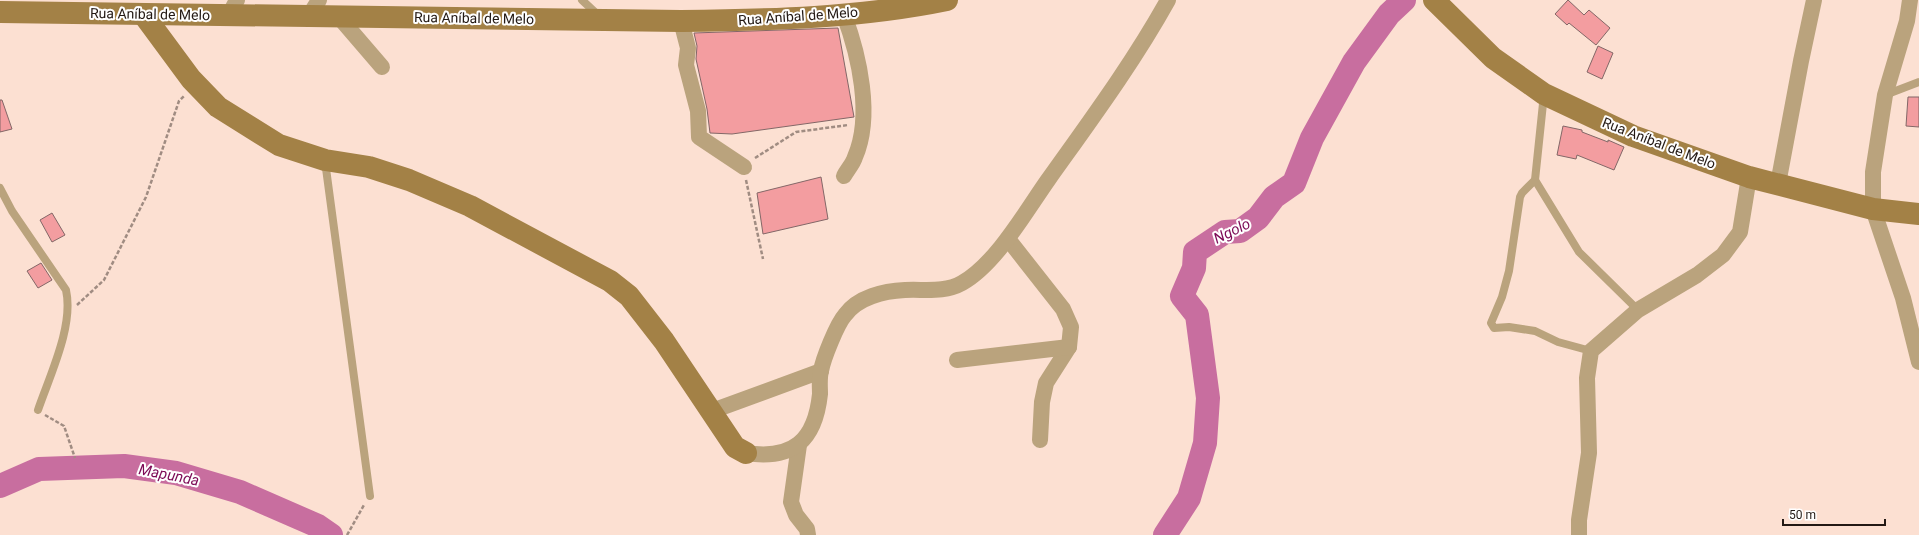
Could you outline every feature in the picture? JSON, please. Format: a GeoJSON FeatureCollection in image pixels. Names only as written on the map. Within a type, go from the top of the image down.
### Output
{"type":"FeatureCollection","features":[{"type":"Feature","properties":{"kind":"street"},"geometry":{"type":"LineString","coordinates":[[143,14],[194,82],[218,107],[279,145],[325,160],[369,167],[409,180],[470,206],[610,281],[629,296],[664,341],[736,447],[746,453],[764,456],[783,453],[799,445],[811,432],[817,416],[820,371],[844,315],[861,300],[880,294],[905,290],[942,290],[962,283],[980,268],[1008,239],[1113,89],[1150,33],[1168,0]]}},
{"type":"Feature","properties":{"kind":"street","name":"Rua Aníbal de Melo"},"geometry":{"type":"LineString","coordinates":[[1434,0],[1493,58],[1544,94],[1633,136],[1749,177],[1873,209],[1919,214]]}},
{"type":"Feature","properties":{"kind":"street"},"geometry":{"type":"LineString","coordinates":[[1778,184],[1814,0]]}},
{"type":"Feature","properties":{"kind":"street"},"geometry":{"type":"LineString","coordinates":[[1910,0],[1907,21],[1886,95],[1873,172],[1873,209],[1902,298],[1919,362]]}},
{"type":"Feature","properties":{"kind":"street","name":"Rua Aníbal de Melo"},"geometry":{"type":"LineString","coordinates":[[0,12],[143,14],[233,8],[314,8],[339,16],[681,21],[766,20],[844,15],[940,1]]}},
{"type":"Feature","properties":{"kind":"street"},"geometry":{"type":"LineString","coordinates":[[844,15],[852,36],[858,62],[862,87],[863,112],[861,134],[855,157],[844,176]]}},
{"type":"Feature","properties":{"kind":"street"},"geometry":{"type":"LineString","coordinates":[[339,16],[382,67]]}},
{"type":"Feature","properties":{"kind":"street"},"geometry":{"type":"LineString","coordinates":[[681,21],[688,48],[686,65],[698,112],[699,137],[744,168]]}},
{"type":"Feature","properties":{"kind":"street"},"geometry":{"type":"LineString","coordinates":[[1578,534],[1589,453],[1587,378],[1591,352],[1638,310],[1696,275],[1723,255],[1740,232],[1749,177]]}},
{"type":"Feature","properties":{"kind":"street"},"geometry":{"type":"LineString","coordinates":[[1008,239],[1063,310],[1071,328],[1069,347],[1046,383],[1042,402],[1040,440]]}},
{"type":"Feature","properties":{"kind":"street"},"geometry":{"type":"LineString","coordinates":[[957,360],[1069,347]]}},
{"type":"Feature","properties":{"kind":"street"},"geometry":{"type":"LineString","coordinates":[[712,411],[820,371]]}},
{"type":"Feature","properties":{"kind":"street"},"geometry":{"type":"LineString","coordinates":[[799,445],[791,502],[796,515],[807,529],[808,535]]}},
{"type":"Feature","properties":{"kind":"lane"},"geometry":{"type":"LineString","coordinates":[[582,0],[604,20]]}},
{"type":"Feature","properties":{"kind":"lane"},"geometry":{"type":"LineString","coordinates":[[1886,95],[1919,82]]}},
{"type":"Feature","properties":{"kind":"lane"},"geometry":{"type":"LineString","coordinates":[[1544,94],[1534,180],[1520,197],[1509,271],[1502,296],[1491,322],[1494,328],[1509,327],[1535,331],[1558,342],[1591,352]]}},
{"type":"Feature","properties":{"kind":"lane"},"geometry":{"type":"LineString","coordinates":[[325,160],[370,496]]}},
{"type":"Feature","properties":{"kind":"lane"},"geometry":{"type":"LineString","coordinates":[[1534,180],[1579,252],[1638,310]]}},
{"type":"Feature","properties":{"kind":"lane"},"geometry":{"type":"LineString","coordinates":[[0,188],[12,212],[66,290],[69,302],[62,339],[38,410]]}},
{"type":"Feature","properties":{"kind":"path"},"geometry":{"type":"LineString","coordinates":[[67,314],[104,280],[146,197],[179,101],[194,82]]}},
{"type":"Feature","properties":{"kind":"path"},"geometry":{"type":"LineString","coordinates":[[763,259],[744,168],[765,150],[796,132],[852,124]]}},
{"type":"Feature","properties":{"kind":"path"},"geometry":{"type":"LineString","coordinates":[[38,410],[64,426],[75,458]]}},
{"type":"Feature","properties":{"kind":"path"},"geometry":{"type":"LineString","coordinates":[[348,534],[370,496]]}},
{"type":"Feature","properties":{"kind":"building"},"geometry":{"type":"Polygon","coordinates":[[[1568,0],[1584,15],[1589,10],[1610,28],[1596,45],[1569,23],[1567,25],[1555,14],[1568,0]]]}},
{"type":"Feature","properties":{"kind":"building"},"geometry":{"type":"Polygon","coordinates":[[[838,28],[854,117],[732,134],[710,133],[707,109],[696,59],[697,46],[694,33],[838,28]]]}},
{"type":"Feature","properties":{"kind":"building"},"geometry":{"type":"Polygon","coordinates":[[[1598,46],[1613,53],[1602,79],[1587,72],[1598,46]]]}},
{"type":"Feature","properties":{"kind":"building"},"geometry":{"type":"Polygon","coordinates":[[[1908,97],[1919,97],[1919,127],[1906,126],[1908,97]]]}},
{"type":"Feature","properties":{"kind":"building"},"geometry":{"type":"Polygon","coordinates":[[[0,100],[2,100],[12,129],[0,132],[0,100]]]}},
{"type":"Feature","properties":{"kind":"building"},"geometry":{"type":"Polygon","coordinates":[[[1563,126],[1582,130],[1582,132],[1608,142],[1608,140],[1624,147],[1614,170],[1577,155],[1576,159],[1557,155],[1563,126]]]}},
{"type":"Feature","properties":{"kind":"building"},"geometry":{"type":"Polygon","coordinates":[[[821,177],[828,219],[763,234],[757,193],[821,177]]]}},
{"type":"Feature","properties":{"kind":"building"},"geometry":{"type":"Polygon","coordinates":[[[52,213],[65,235],[52,242],[40,220],[52,213]]]}},
{"type":"Feature","properties":{"kind":"building"},"geometry":{"type":"Polygon","coordinates":[[[41,263],[52,280],[38,288],[27,271],[41,263]]]}},
{"type":"Feature","properties":{"kind":"waterway","name":"Ngolo"},"geometry":{"type":"LineString","coordinates":[[1165,535],[1189,498],[1205,443],[1208,398],[1197,315],[1182,296],[1194,268],[1195,252],[1225,232],[1240,231],[1258,218],[1274,197],[1294,183],[1312,138],[1354,62],[1389,14],[1404,0]]}},
{"type":"Feature","properties":{"kind":"waterway","name":"Mapunda"},"geometry":{"type":"LineString","coordinates":[[0,486],[39,469],[124,466],[176,473],[240,492],[318,526],[331,535]]}}]}
